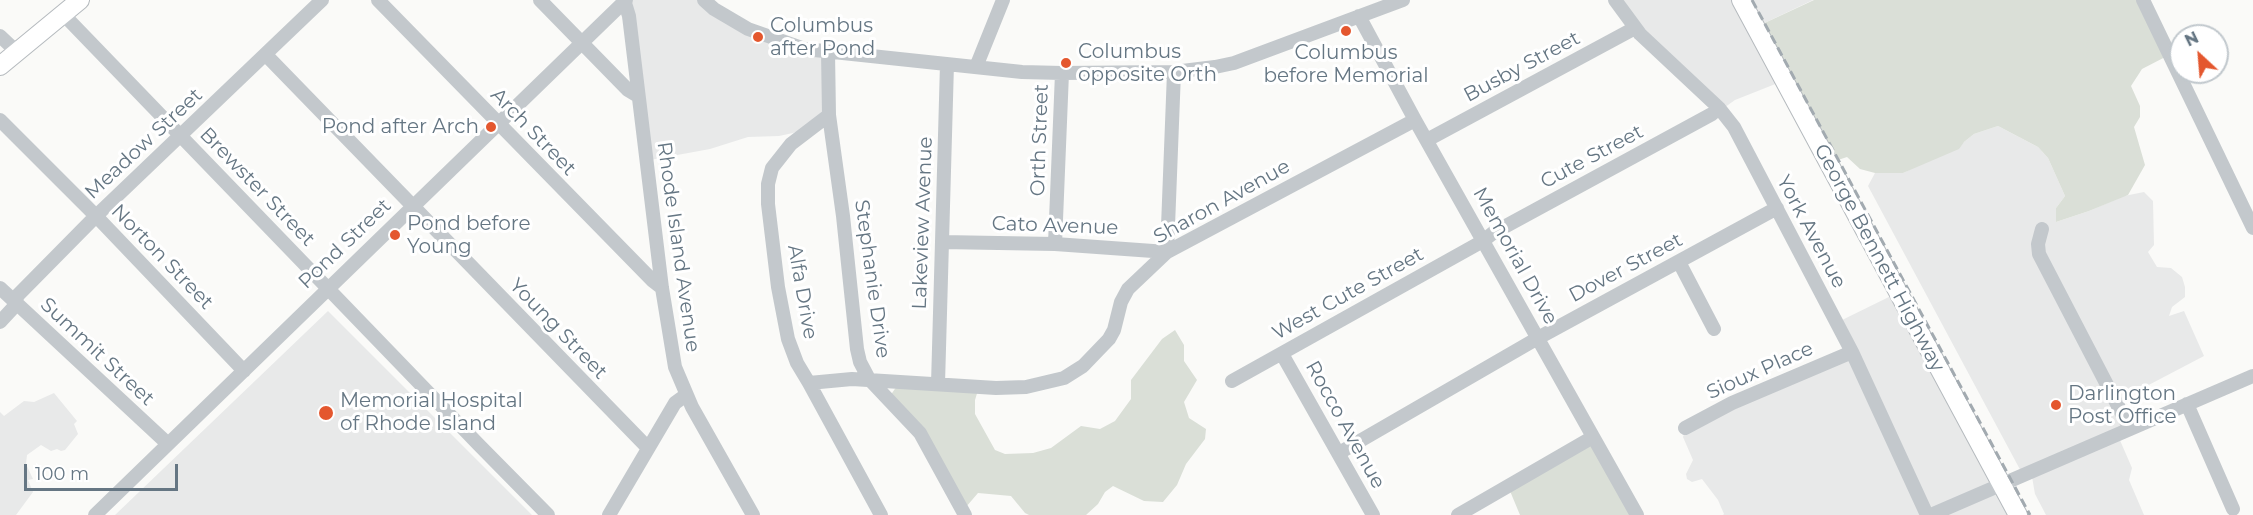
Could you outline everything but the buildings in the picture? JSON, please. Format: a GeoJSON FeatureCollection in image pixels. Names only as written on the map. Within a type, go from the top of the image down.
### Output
{"type":"FeatureCollection","features":[{"type":"Feature","properties":{"kind":"main road"},"geometry":{"type":"LineString","coordinates":[[0,66],[80,0]]}},
{"type":"Feature","properties":{"kind":"main road","name":"George Bennett Highway"},"geometry":{"type":"LineString","coordinates":[[1741,0],[2018,515]]}},
{"type":"Feature","properties":{"kind":"street","name":"Meadow Street"},"geometry":{"type":"LineString","coordinates":[[0,322],[13,308],[18,295],[96,216],[322,0]]}},
{"type":"Feature","properties":{"kind":"street","name":"Arch Street"},"geometry":{"type":"LineString","coordinates":[[378,0],[662,288]]}},
{"type":"Feature","properties":{"kind":"street"},"geometry":{"type":"LineString","coordinates":[[540,0],[581,44],[628,90],[638,96]]}},
{"type":"Feature","properties":{"kind":"street"},"geometry":{"type":"LineString","coordinates":[[704,0],[714,9],[748,29],[806,49],[976,67],[1062,73],[1194,71],[1234,63],[1359,16],[1383,4],[1403,0]]}},
{"type":"Feature","properties":{"kind":"street"},"geometry":{"type":"LineString","coordinates":[[976,67],[1003,0]]}},
{"type":"Feature","properties":{"kind":"street","name":"York Avenue"},"geometry":{"type":"LineString","coordinates":[[1614,0],[1635,28],[1719,108],[1734,127],[1852,352],[1929,515]]}},
{"type":"Feature","properties":{"kind":"street"},"geometry":{"type":"LineString","coordinates":[[2143,0],[2253,228]]}},
{"type":"Feature","properties":{"kind":"street","name":"Pond Street"},"geometry":{"type":"LineString","coordinates":[[95,515],[581,44],[629,1]]}},
{"type":"Feature","properties":{"kind":"street","name":"Rhode Island Avenue"},"geometry":{"type":"LineString","coordinates":[[629,1],[638,96],[662,288],[675,367],[686,395],[749,513]]}},
{"type":"Feature","properties":{"kind":"street","name":"Brewster Street"},"geometry":{"type":"LineString","coordinates":[[63,14],[548,515]]}},
{"type":"Feature","properties":{"kind":"street","name":"Memorial Drive"},"geometry":{"type":"LineString","coordinates":[[1359,16],[1426,140],[1637,515]]}},
{"type":"Feature","properties":{"kind":"street","name":"Busby Street"},"geometry":{"type":"LineString","coordinates":[[1426,140],[1635,28]]}},
{"type":"Feature","properties":{"kind":"street"},"geometry":{"type":"LineString","coordinates":[[0,36],[16,52]]}},
{"type":"Feature","properties":{"kind":"street","name":"Stephanie Drive"},"geometry":{"type":"LineString","coordinates":[[828,52],[829,115],[860,362],[869,379],[920,433],[965,515]]}},
{"type":"Feature","properties":{"kind":"street","name":"Young Street"},"geometry":{"type":"LineString","coordinates":[[266,55],[648,448]]}},
{"type":"Feature","properties":{"kind":"street","name":"Lakeview Avenue"},"geometry":{"type":"LineString","coordinates":[[938,384],[947,64]]}},
{"type":"Feature","properties":{"kind":"street"},"geometry":{"type":"LineString","coordinates":[[1167,252],[1174,72]]}},
{"type":"Feature","properties":{"kind":"street","name":"Orth Street"},"geometry":{"type":"LineString","coordinates":[[1055,244],[1062,73]]}},
{"type":"Feature","properties":{"kind":"street","name":"Cute Street"},"geometry":{"type":"LineString","coordinates":[[1483,241],[1493,233],[1712,114],[1719,108]]}},
{"type":"Feature","properties":{"kind":"street","name":"Alfa Drive"},"geometry":{"type":"LineString","coordinates":[[829,115],[805,132],[786,150],[772,168],[768,184],[768,204],[778,287],[788,339],[797,363],[881,515]]}},
{"type":"Feature","properties":{"kind":"street","name":"Norton Street"},"geometry":{"type":"LineString","coordinates":[[0,120],[96,216],[244,371]]}},
{"type":"Feature","properties":{"kind":"street","name":"Sharon Avenue"},"geometry":{"type":"LineString","coordinates":[[809,383],[869,379],[996,388],[1026,387],[1064,378],[1083,366],[1109,339],[1114,330],[1121,302],[1128,289],[1167,252],[1415,120]]}},
{"type":"Feature","properties":{"kind":"street","name":"Dover Street"},"geometry":{"type":"LineString","coordinates":[[1339,453],[1538,338],[1777,208]]}},
{"type":"Feature","properties":{"kind":"street"},"geometry":{"type":"LineString","coordinates":[[2042,229],[2038,244],[2039,254],[2130,429]]}},
{"type":"Feature","properties":{"kind":"street","name":"West Cute Street"},"geometry":{"type":"LineString","coordinates":[[1232,381],[1483,241]]}},
{"type":"Feature","properties":{"kind":"street","name":"Cato Avenue"},"geometry":{"type":"LineString","coordinates":[[942,242],[1055,244],[1167,252]]}},
{"type":"Feature","properties":{"kind":"street"},"geometry":{"type":"LineString","coordinates":[[1678,262],[1714,329]]}},
{"type":"Feature","properties":{"kind":"street","name":"Summit Street"},"geometry":{"type":"LineString","coordinates":[[0,288],[168,444]]}},
{"type":"Feature","properties":{"kind":"street","name":"Sioux Place"},"geometry":{"type":"LineString","coordinates":[[1685,428],[1732,403],[1852,352]]}},
{"type":"Feature","properties":{"kind":"street","name":"Rocco Avenue"},"geometry":{"type":"LineString","coordinates":[[1282,354],[1373,515]]}},
{"type":"Feature","properties":{"kind":"street"},"geometry":{"type":"LineString","coordinates":[[1929,515],[2253,376]]}},
{"type":"Feature","properties":{"kind":"street"},"geometry":{"type":"LineString","coordinates":[[609,515],[675,403],[686,395]]}},
{"type":"Feature","properties":{"kind":"street"},"geometry":{"type":"LineString","coordinates":[[2187,404],[2233,509]]}},
{"type":"Feature","properties":{"kind":"street"},"geometry":{"type":"LineString","coordinates":[[1458,515],[1593,437]]}},
{"type":"Feature","properties":{"kind":"shaded area"},"geometry":{"type":"Polygon","coordinates":[[[618,0],[705,0],[749,32],[822,52],[828,115],[815,124],[793,133],[748,137],[710,149],[650,160],[641,95],[618,0]]]}},
{"type":"Feature","properties":{"kind":"shaded area"},"geometry":{"type":"Polygon","coordinates":[[[1617,0],[1813,0],[1756,27],[1783,81],[1735,100],[1721,110],[1617,0]]]}},
{"type":"Feature","properties":{"kind":"shaded area"},"geometry":{"type":"Polygon","coordinates":[[[1814,0],[2146,0],[2169,50],[2169,55],[2142,69],[2131,86],[2140,106],[2140,117],[2134,127],[2145,165],[2128,195],[2056,222],[2056,208],[2065,196],[2048,158],[2038,147],[1998,126],[1974,134],[1959,149],[1903,173],[1875,173],[1860,169],[1847,157],[1829,163],[1756,27],[1814,0]]]}},
{"type":"Feature","properties":{"kind":"shaded area"},"geometry":{"type":"Polygon","coordinates":[[[1998,126],[2038,147],[2048,158],[2065,196],[2056,208],[2056,222],[2124,196],[2144,192],[2153,201],[2154,245],[2148,252],[2157,267],[2171,268],[2182,277],[2185,297],[2172,307],[2169,316],[2184,311],[2204,356],[2120,400],[2133,430],[2119,438],[2132,468],[2129,480],[2144,515],[2046,515],[2035,494],[2032,477],[2024,477],[1868,186],[1875,173],[1903,173],[1964,142],[1974,134],[1998,126]]]}},
{"type":"Feature","properties":{"kind":"shaded area"},"geometry":{"type":"Polygon","coordinates":[[[1897,293],[2018,515],[1723,515],[1718,500],[1702,479],[1692,482],[1687,479],[1686,474],[1693,460],[1683,437],[1686,429],[1850,353],[1838,322],[1897,293]]]}},
{"type":"Feature","properties":{"kind":"shaded area","name":"Memorial Hospital of Rhode Island"},"geometry":{"type":"Polygon","coordinates":[[[328,311],[532,515],[115,515],[328,311]]]}},
{"type":"Feature","properties":{"kind":"shaded area"},"geometry":{"type":"Polygon","coordinates":[[[1175,330],[1184,345],[1184,361],[1197,380],[1184,402],[1189,418],[1206,429],[1205,439],[1186,464],[1177,485],[1163,502],[1144,501],[1113,486],[1086,515],[1029,515],[1011,496],[978,493],[966,507],[890,396],[899,383],[979,387],[975,400],[975,414],[995,450],[1005,454],[1033,453],[1051,448],[1081,426],[1100,429],[1115,421],[1131,399],[1131,380],[1162,339],[1175,330]]]}},
{"type":"Feature","properties":{"kind":"shaded area"},"geometry":{"type":"Polygon","coordinates":[[[54,393],[77,421],[74,424],[78,434],[65,450],[51,451],[41,445],[27,455],[26,464],[33,479],[28,480],[33,492],[16,515],[0,515],[0,412],[4,416],[24,401],[34,402],[54,393]]]}},
{"type":"Feature","properties":{"kind":"shaded area"},"geometry":{"type":"Polygon","coordinates":[[[1597,441],[1640,515],[1520,515],[1510,491],[1597,441]]]}},
{"type":"Feature","properties":{"kind":"railway"},"geometry":{"type":"LineString","coordinates":[[1752,0],[2030,515]]}},
{"type":"Feature","properties":{"kind":"place","name":"Columbus before Memorial"},"geometry":{"type":"Point","coordinates":[1346,31]}},
{"type":"Feature","properties":{"kind":"place","name":"Columbus after Pond"},"geometry":{"type":"Point","coordinates":[758,37]}},
{"type":"Feature","properties":{"kind":"place","name":"Columbus opposite Orth"},"geometry":{"type":"Point","coordinates":[1066,63]}},
{"type":"Feature","properties":{"kind":"place","name":"Pond after Arch"},"geometry":{"type":"Point","coordinates":[491,127]}},
{"type":"Feature","properties":{"kind":"place","name":"Pond before Young"},"geometry":{"type":"Point","coordinates":[395,235]}},
{"type":"Feature","properties":{"kind":"place","name":"Darlington Post Office"},"geometry":{"type":"Point","coordinates":[2056,405]}},
{"type":"Feature","properties":{"kind":"place","name":"Memorial Hospital of Rhode Island"},"geometry":{"type":"Point","coordinates":[326,413]}}]}
